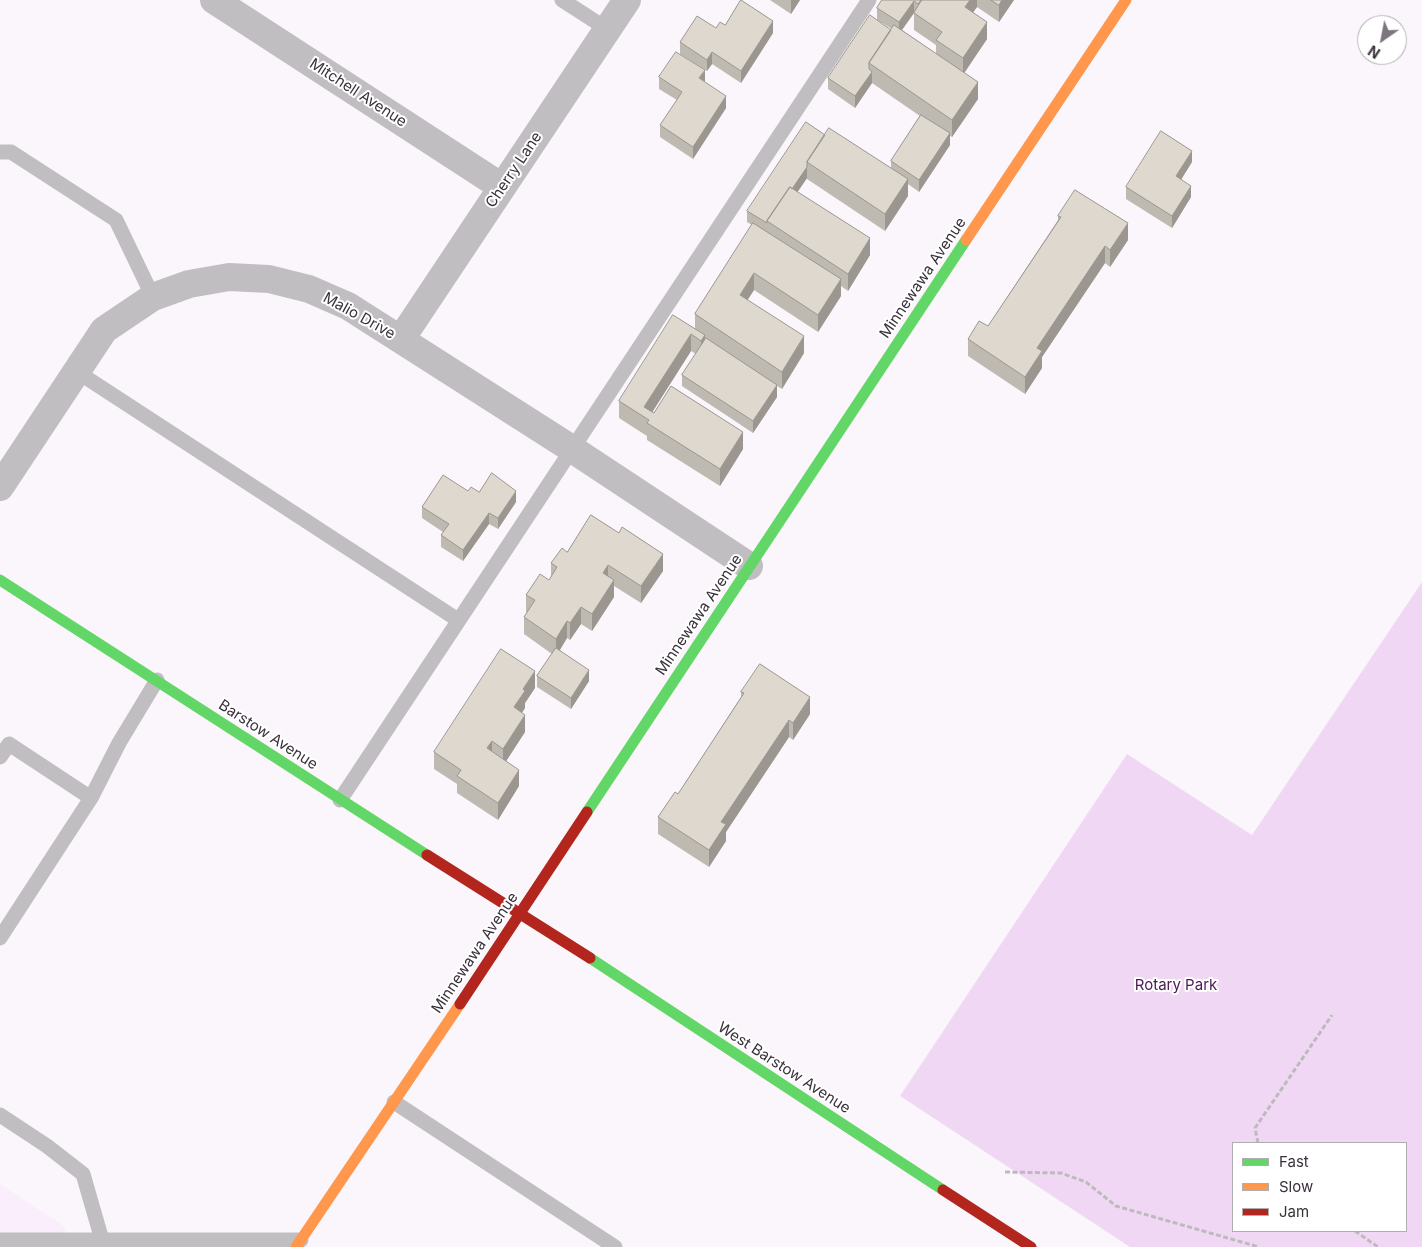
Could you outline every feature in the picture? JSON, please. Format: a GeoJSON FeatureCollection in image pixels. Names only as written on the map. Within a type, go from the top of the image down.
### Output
{"type":"FeatureCollection","features":[{"type":"Feature","properties":{"kind":"main road","name":"Minnewawa Avenue"},"geometry":{"type":"LineString","coordinates":[[298,1244],[520,914],[1126,0]]}},
{"type":"Feature","properties":{"kind":"main road","name":"Barstow Avenue"},"geometry":{"type":"LineString","coordinates":[[0,580],[520,914]]}},
{"type":"Feature","properties":{"kind":"main road","name":"West Barstow Avenue"},"geometry":{"type":"LineString","coordinates":[[520,914],[1031,1247]]}},
{"type":"Feature","properties":{"kind":"street","name":"Mitchell Avenue"},"geometry":{"type":"LineString","coordinates":[[214,0],[502,187]]}},
{"type":"Feature","properties":{"kind":"street","name":"Cherry Lane"},"geometry":{"type":"LineString","coordinates":[[401,339],[627,0]]}},
{"type":"Feature","properties":{"kind":"street","name":"Malio Drive"},"geometry":{"type":"LineString","coordinates":[[0,487],[104,330],[153,297],[189,284],[229,278],[269,279],[309,288],[348,306],[572,449],[749,566]]}},
{"type":"Feature","properties":{"kind":"lane"},"geometry":{"type":"LineString","coordinates":[[562,0],[607,29]]}},
{"type":"Feature","properties":{"kind":"lane"},"geometry":{"type":"LineString","coordinates":[[340,800],[868,0]]}},
{"type":"Feature","properties":{"kind":"lane"},"geometry":{"type":"LineString","coordinates":[[0,152],[10,152],[116,220],[153,297]]}},
{"type":"Feature","properties":{"kind":"lane"},"geometry":{"type":"LineString","coordinates":[[76,372],[458,620]]}},
{"type":"Feature","properties":{"kind":"lane"},"geometry":{"type":"LineString","coordinates":[[0,938],[91,798],[119,743],[157,680]]}},
{"type":"Feature","properties":{"kind":"lane"},"geometry":{"type":"LineString","coordinates":[[0,757],[9,744],[91,798]]}},
{"type":"Feature","properties":{"kind":"lane"},"geometry":{"type":"LineString","coordinates":[[394,1102],[614,1247]]}},
{"type":"Feature","properties":{"kind":"lane"},"geometry":{"type":"LineString","coordinates":[[0,1115],[47,1146],[83,1174],[102,1240]]}},
{"type":"Feature","properties":{"kind":"lane"},"geometry":{"type":"LineString","coordinates":[[0,1240],[298,1244]]}},
{"type":"Feature","properties":{"kind":"path"},"geometry":{"type":"LineString","coordinates":[[1258,1142],[1255,1128],[1332,1015]]}},
{"type":"Feature","properties":{"kind":"path"},"geometry":{"type":"LineString","coordinates":[[1005,1172],[1061,1173],[1086,1182],[1116,1206],[1259,1247]]}},
{"type":"Feature","properties":{"kind":"path"},"geometry":{"type":"LineString","coordinates":[[1356,1232],[1378,1247]]}},
{"type":"Feature","properties":{"kind":"shaded area"},"geometry":{"type":"Polygon","coordinates":[[[0,1184],[65,1227],[66,1247],[0,1247],[0,1184]]]}},
{"type":"Feature","properties":{"kind":"green space","name":"Rotary Park"},"geometry":{"type":"Polygon","coordinates":[[[1422,582],[1422,1247],[1130,1247],[900,1096],[1127,754],[1252,835],[1422,582]]]}},
{"type":"Feature","properties":{"kind":"building"},"geometry":{"type":"Polygon","coordinates":[[[741,0],[773,21],[741,71],[712,52],[707,60],[680,42],[697,16],[716,28],[720,22],[725,25],[741,0]]]}},
{"type":"Feature","properties":{"kind":"building"},"geometry":{"type":"Polygon","coordinates":[[[882,0],[921,0],[918,4],[914,1],[899,22],[877,8],[882,0]]]}},
{"type":"Feature","properties":{"kind":"building"},"geometry":{"type":"Polygon","coordinates":[[[922,0],[970,0],[965,7],[987,22],[963,58],[936,40],[942,32],[914,13],[922,0]]]}},
{"type":"Feature","properties":{"kind":"building"},"geometry":{"type":"Polygon","coordinates":[[[991,0],[1002,0],[999,5],[991,0]]]}},
{"type":"Feature","properties":{"kind":"building"},"geometry":{"type":"Polygon","coordinates":[[[870,15],[891,30],[869,63],[869,69],[872,72],[855,96],[828,78],[870,15]]]}},
{"type":"Feature","properties":{"kind":"building"},"geometry":{"type":"Polygon","coordinates":[[[894,25],[978,82],[952,120],[869,63],[894,25]]]}},
{"type":"Feature","properties":{"kind":"building"},"geometry":{"type":"Polygon","coordinates":[[[676,52],[705,70],[699,78],[726,96],[693,147],[660,125],[682,92],[659,77],[676,52]]]}},
{"type":"Feature","properties":{"kind":"building"},"geometry":{"type":"Polygon","coordinates":[[[921,115],[950,133],[919,180],[891,161],[921,115]]]}},
{"type":"Feature","properties":{"kind":"building"},"geometry":{"type":"Polygon","coordinates":[[[806,122],[825,135],[807,162],[807,167],[792,189],[790,187],[767,223],[747,211],[806,122]]]}},
{"type":"Feature","properties":{"kind":"building"},"geometry":{"type":"Polygon","coordinates":[[[829,128],[908,179],[885,214],[807,162],[829,128]]]}},
{"type":"Feature","properties":{"kind":"building"},"geometry":{"type":"Polygon","coordinates":[[[1161,131],[1192,151],[1176,176],[1191,186],[1172,216],[1126,187],[1161,131]]]}},
{"type":"Feature","properties":{"kind":"building"},"geometry":{"type":"Polygon","coordinates":[[[790,187],[870,238],[848,274],[767,221],[790,187]]]}},
{"type":"Feature","properties":{"kind":"building"},"geometry":{"type":"Polygon","coordinates":[[[1075,190],[1128,223],[1110,250],[1105,246],[1037,348],[1042,351],[1025,377],[968,339],[979,321],[988,326],[1061,217],[1058,216],[1075,190]]]}},
{"type":"Feature","properties":{"kind":"building"},"geometry":{"type":"Polygon","coordinates":[[[753,223],[841,279],[818,315],[754,273],[740,295],[804,336],[782,372],[695,314],[753,223]]]}},
{"type":"Feature","properties":{"kind":"building"},"geometry":{"type":"Polygon","coordinates":[[[673,315],[705,335],[701,341],[691,334],[644,407],[654,413],[671,386],[743,432],[720,469],[647,423],[649,420],[619,401],[673,315]]]}},
{"type":"Feature","properties":{"kind":"building"},"geometry":{"type":"Polygon","coordinates":[[[706,338],[777,385],[753,421],[682,375],[706,338]]]}},
{"type":"Feature","properties":{"kind":"building"},"geometry":{"type":"Polygon","coordinates":[[[492,473],[516,491],[498,518],[489,513],[463,550],[441,535],[449,524],[422,507],[443,475],[468,491],[471,487],[479,492],[492,473]]]}},
{"type":"Feature","properties":{"kind":"building"},"geometry":{"type":"Polygon","coordinates":[[[591,515],[619,533],[622,527],[663,554],[641,586],[608,565],[603,573],[614,580],[592,614],[581,607],[570,623],[567,621],[556,639],[524,617],[535,600],[526,595],[540,574],[549,580],[557,567],[551,563],[562,548],[567,552],[591,515]]]}},
{"type":"Feature","properties":{"kind":"building"},"geometry":{"type":"Polygon","coordinates":[[[556,648],[589,670],[571,698],[537,676],[556,648]]]}},
{"type":"Feature","properties":{"kind":"building"},"geometry":{"type":"Polygon","coordinates":[[[501,649],[535,671],[514,707],[525,715],[503,749],[492,741],[487,748],[519,770],[498,803],[457,776],[461,770],[434,752],[501,649]]]}},
{"type":"Feature","properties":{"kind":"building"},"geometry":{"type":"Polygon","coordinates":[[[760,664],[810,697],[793,723],[789,720],[721,822],[726,824],[709,850],[658,817],[675,792],[678,794],[744,693],[741,692],[760,664]]]}},
{"type":"Feature","properties":{"kind":"traffic: fast"},"geometry":{"type":"LineString","coordinates":[[587,812],[966,240]]}},
{"type":"Feature","properties":{"kind":"traffic: fast"},"geometry":{"type":"LineString","coordinates":[[0,580],[427,855]]}},
{"type":"Feature","properties":{"kind":"traffic: fast"},"geometry":{"type":"LineString","coordinates":[[590,958],[943,1190]]}},
{"type":"Feature","properties":{"kind":"traffic: slow"},"geometry":{"type":"LineString","coordinates":[[966,240],[1126,0]]}},
{"type":"Feature","properties":{"kind":"traffic: slow"},"geometry":{"type":"LineString","coordinates":[[296,1247],[460,1004]]}},
{"type":"Feature","properties":{"kind":"traffic: jam"},"geometry":{"type":"LineString","coordinates":[[460,1004],[587,812]]}},
{"type":"Feature","properties":{"kind":"traffic: jam"},"geometry":{"type":"LineString","coordinates":[[427,855],[590,958]]}},
{"type":"Feature","properties":{"kind":"traffic: jam"},"geometry":{"type":"LineString","coordinates":[[943,1190],[1031,1247]]}}]}
